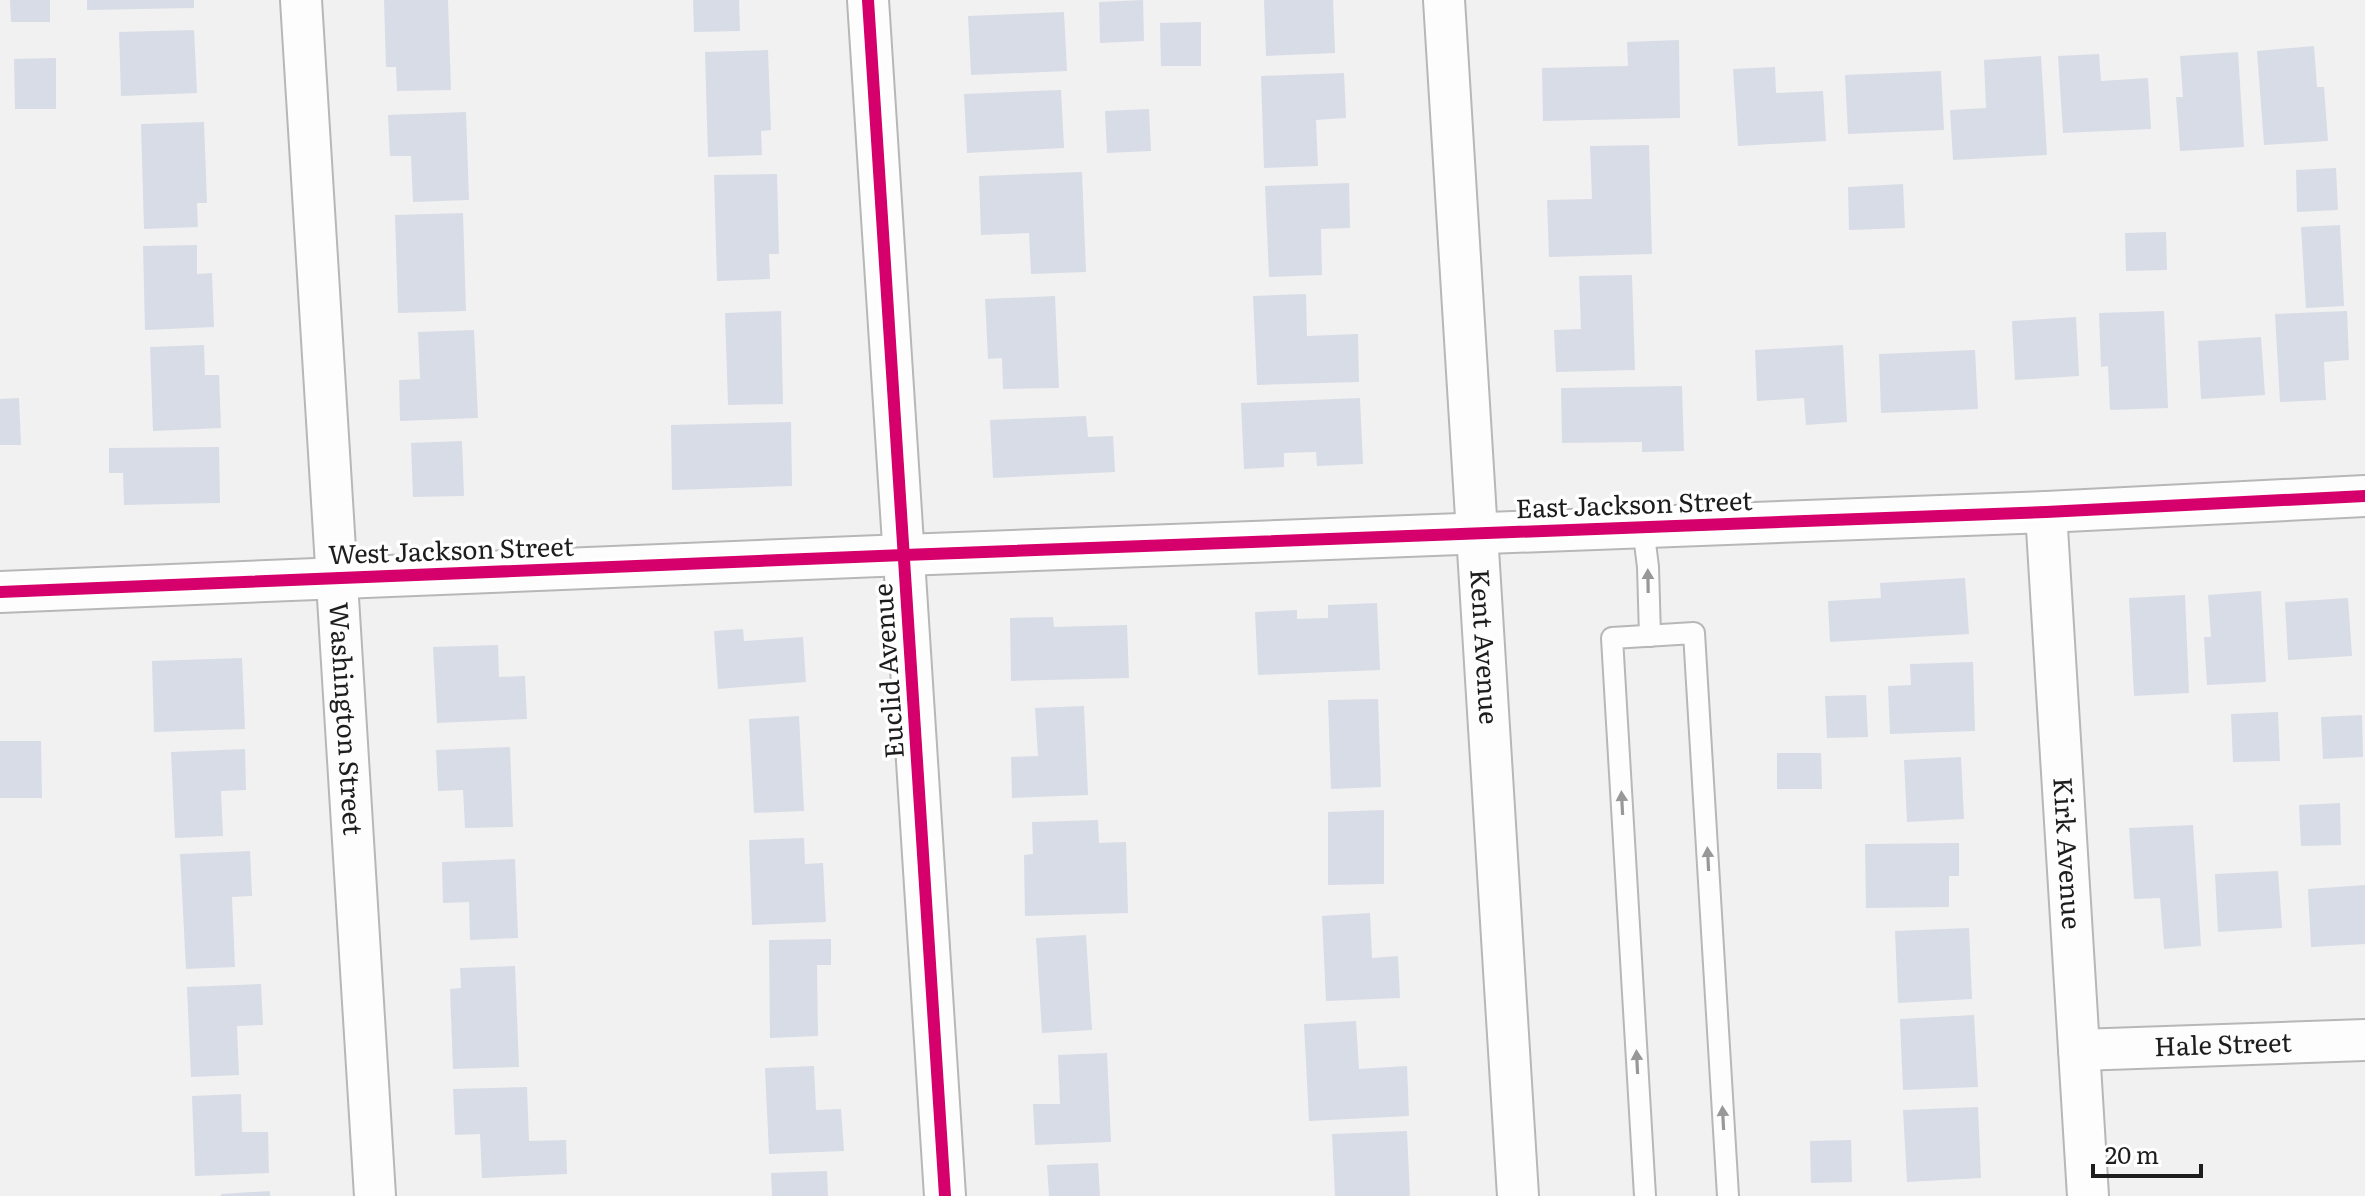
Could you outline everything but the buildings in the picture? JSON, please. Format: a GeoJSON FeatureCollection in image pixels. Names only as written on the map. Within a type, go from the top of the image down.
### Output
{"type":"FeatureCollection","features":[{"type":"Feature","properties":{"kind":"street","name":"Washington Street"},"geometry":{"type":"LineString","coordinates":[[301,0],[375,1196]]}},
{"type":"Feature","properties":{"kind":"street","name":"Euclid Avenue"},"geometry":{"type":"LineString","coordinates":[[868,0],[945,1196]]}},
{"type":"Feature","properties":{"kind":"street","name":"Kent Avenue"},"geometry":{"type":"LineString","coordinates":[[1444,0],[1518,1196]]}},
{"type":"Feature","properties":{"kind":"street","name":"East Jackson Street"},"geometry":{"type":"LineString","coordinates":[[904,555],[2046,512],[2365,496]]}},
{"type":"Feature","properties":{"kind":"street","name":"Kirk Avenue"},"geometry":{"type":"LineString","coordinates":[[2046,512],[2088,1196]]}},
{"type":"Feature","properties":{"kind":"street","name":"West Jackson Street"},"geometry":{"type":"LineString","coordinates":[[0,592],[904,555]]}},
{"type":"Feature","properties":{"kind":"street","name":"Hale Street"},"geometry":{"type":"LineString","coordinates":[[2079,1050],[2365,1040]]}},
{"type":"Feature","properties":{"kind":"lane"},"geometry":{"type":"LineString","coordinates":[[1643,527],[1648,567],[1650,636]]}},
{"type":"Feature","properties":{"kind":"lane"},"geometry":{"type":"LineString","coordinates":[[1645,1196],[1612,638],[1694,633],[1728,1196]]}},
{"type":"Feature","properties":{"kind":"cycle path"},"geometry":{"type":"LineString","coordinates":[[868,0],[945,1196]]}},
{"type":"Feature","properties":{"kind":"cycle path"},"geometry":{"type":"LineString","coordinates":[[0,592],[2046,512],[2365,496]]}}]}
